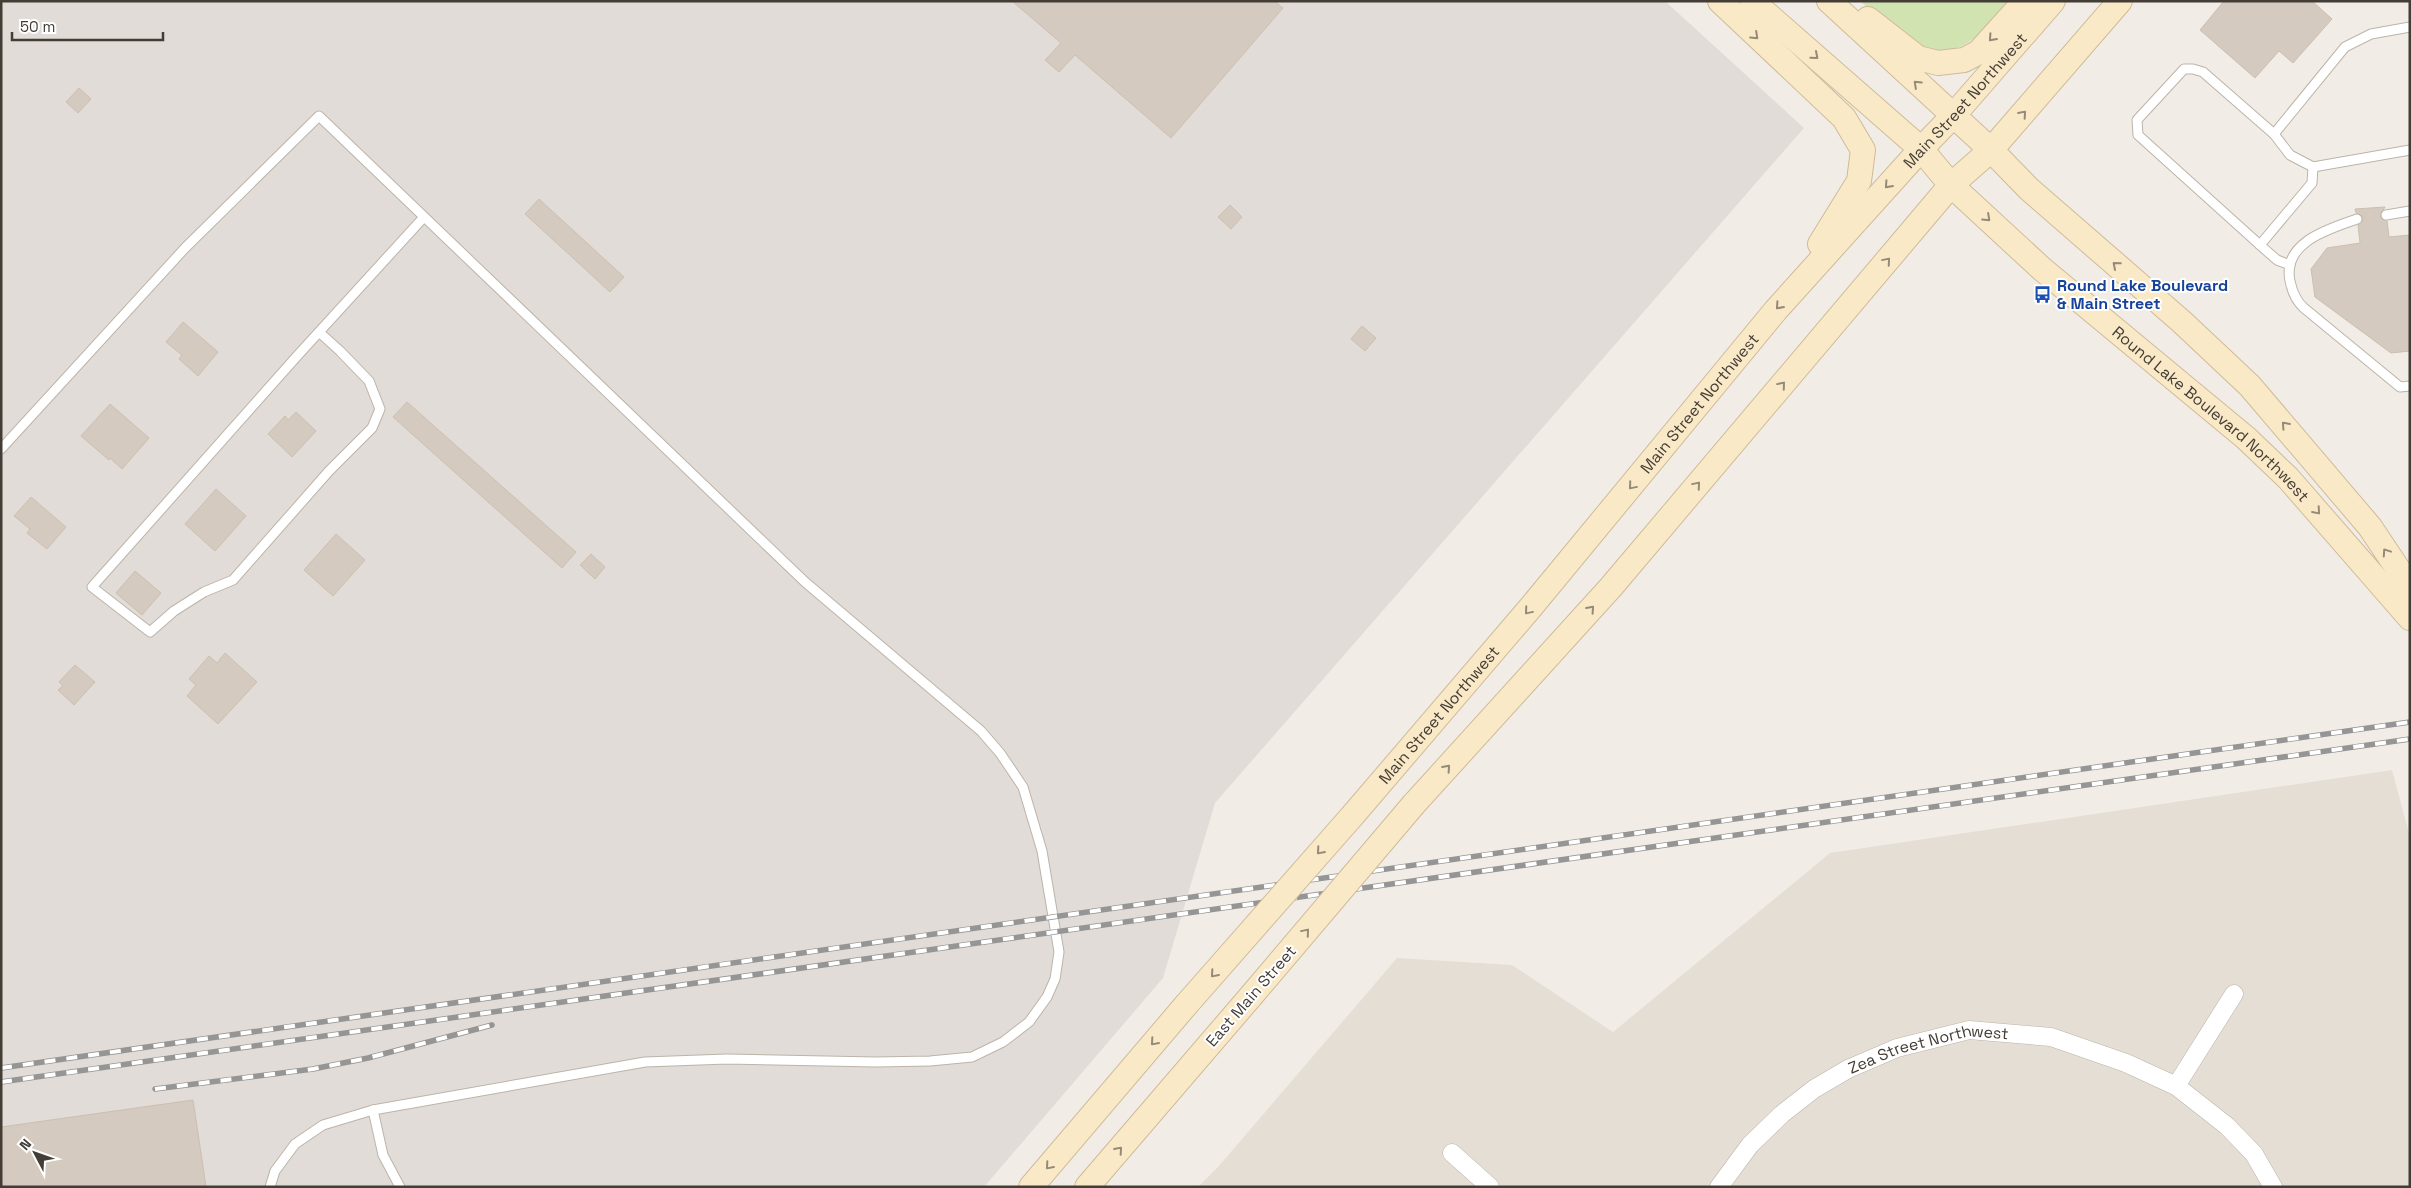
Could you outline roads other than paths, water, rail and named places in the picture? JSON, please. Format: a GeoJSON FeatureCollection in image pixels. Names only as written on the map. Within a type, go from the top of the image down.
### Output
{"type":"FeatureCollection","features":[{"type":"Feature","properties":{"kind":"main road"},"geometry":{"type":"LineString","coordinates":[[1720,1],[1844,118],[1863,150],[1859,181],[1820,244],[1813,269]]}},
{"type":"Feature","properties":{"kind":"main road","name":"Round Lake Boulevard Northwest"},"geometry":{"type":"LineString","coordinates":[[1752,1],[1921,149],[1951,184],[2042,269],[2253,445],[2288,478],[2410,618]]}},
{"type":"Feature","properties":{"kind":"main road","name":"Round Lake Boulevard Northwest"},"geometry":{"type":"LineString","coordinates":[[1829,1],[1952,117],[1990,150],[2029,189],[2182,322],[2250,386],[2370,528],[2398,569],[2410,594]]}},
{"type":"Feature","properties":{"kind":"main road"},"geometry":{"type":"LineString","coordinates":[[1847,1],[1918,58],[1938,63],[1964,60],[1979,52],[2024,1]]}},
{"type":"Feature","properties":{"kind":"main road","name":"Main Street Northwest"},"geometry":{"type":"LineString","coordinates":[[1031,1187],[1543,592],[1776,310],[1952,117],[2053,1]]}},
{"type":"Feature","properties":{"kind":"main road"},"geometry":{"type":"LineString","coordinates":[[1951,184],[1990,150],[2120,1]]}},
{"type":"Feature","properties":{"kind":"main road","name":"East Main Street"},"geometry":{"type":"LineString","coordinates":[[1087,1187],[1414,804],[1611,587],[1951,184]]}},
{"type":"Feature","properties":{"kind":"street"},"geometry":{"type":"LineString","coordinates":[[2176,1086],[2234,994]]}},
{"type":"Feature","properties":{"kind":"street","name":"Zea Street Northwest"},"geometry":{"type":"LineString","coordinates":[[1720,1187],[1750,1145],[1782,1114],[1814,1089],[1848,1069],[1897,1048],[1969,1030],[2051,1037],[2126,1063],[2176,1086],[2227,1126],[2254,1154],[2273,1187]]}},
{"type":"Feature","properties":{"kind":"street"},"geometry":{"type":"LineString","coordinates":[[1452,1153],[1490,1187]]}},
{"type":"Feature","properties":{"kind":"lane"},"geometry":{"type":"LineString","coordinates":[[2274,134],[2345,47],[2370,34],[2410,27]]}},
{"type":"Feature","properties":{"kind":"lane"},"geometry":{"type":"LineString","coordinates":[[2290,265],[2277,260],[2138,135],[2137,120],[2184,69],[2203,72],[2274,134],[2290,155],[2313,167],[2410,150]]}},
{"type":"Feature","properties":{"kind":"lane"},"geometry":{"type":"LineString","coordinates":[[1,449],[185,248],[319,116],[806,582],[980,731],[1000,753],[1023,787],[1042,851],[1059,952],[1054,978],[1049,991],[1029,1022],[1003,1042],[972,1056],[930,1061],[876,1062],[727,1059],[645,1062],[373,1110],[323,1125],[295,1144],[275,1171],[270,1187]]}},
{"type":"Feature","properties":{"kind":"lane"},"geometry":{"type":"LineString","coordinates":[[2260,245],[2312,183],[2313,167]]}},
{"type":"Feature","properties":{"kind":"lane"},"geometry":{"type":"LineString","coordinates":[[2386,215],[2410,211]]}},
{"type":"Feature","properties":{"kind":"lane"},"geometry":{"type":"LineString","coordinates":[[319,332],[340,350],[369,381],[380,409],[372,428],[329,471],[233,580],[196,597],[174,611],[150,632],[92,587],[319,332],[424,217]]}},
{"type":"Feature","properties":{"kind":"lane"},"geometry":{"type":"LineString","coordinates":[[2357,219],[2323,231],[2297,250],[2290,265],[2291,287],[2299,304],[2400,387],[2410,386]]}},
{"type":"Feature","properties":{"kind":"lane"},"geometry":{"type":"LineString","coordinates":[[373,1110],[383,1155],[400,1187]]}},
{"type":"Feature","properties":{"kind":"railway"},"geometry":{"type":"LineString","coordinates":[[1,1068],[2410,722]]}},
{"type":"Feature","properties":{"kind":"railway"},"geometry":{"type":"LineString","coordinates":[[1,1082],[2410,739]]}},
{"type":"Feature","properties":{"kind":"railway"},"geometry":{"type":"LineString","coordinates":[[155,1089],[313,1069],[368,1058],[492,1025]]}},
{"type":"Feature","properties":{"kind":"place","name":"Round Lake Boulevard & Main Street"},"geometry":{"type":"Point","coordinates":[2043,294]}}]}
